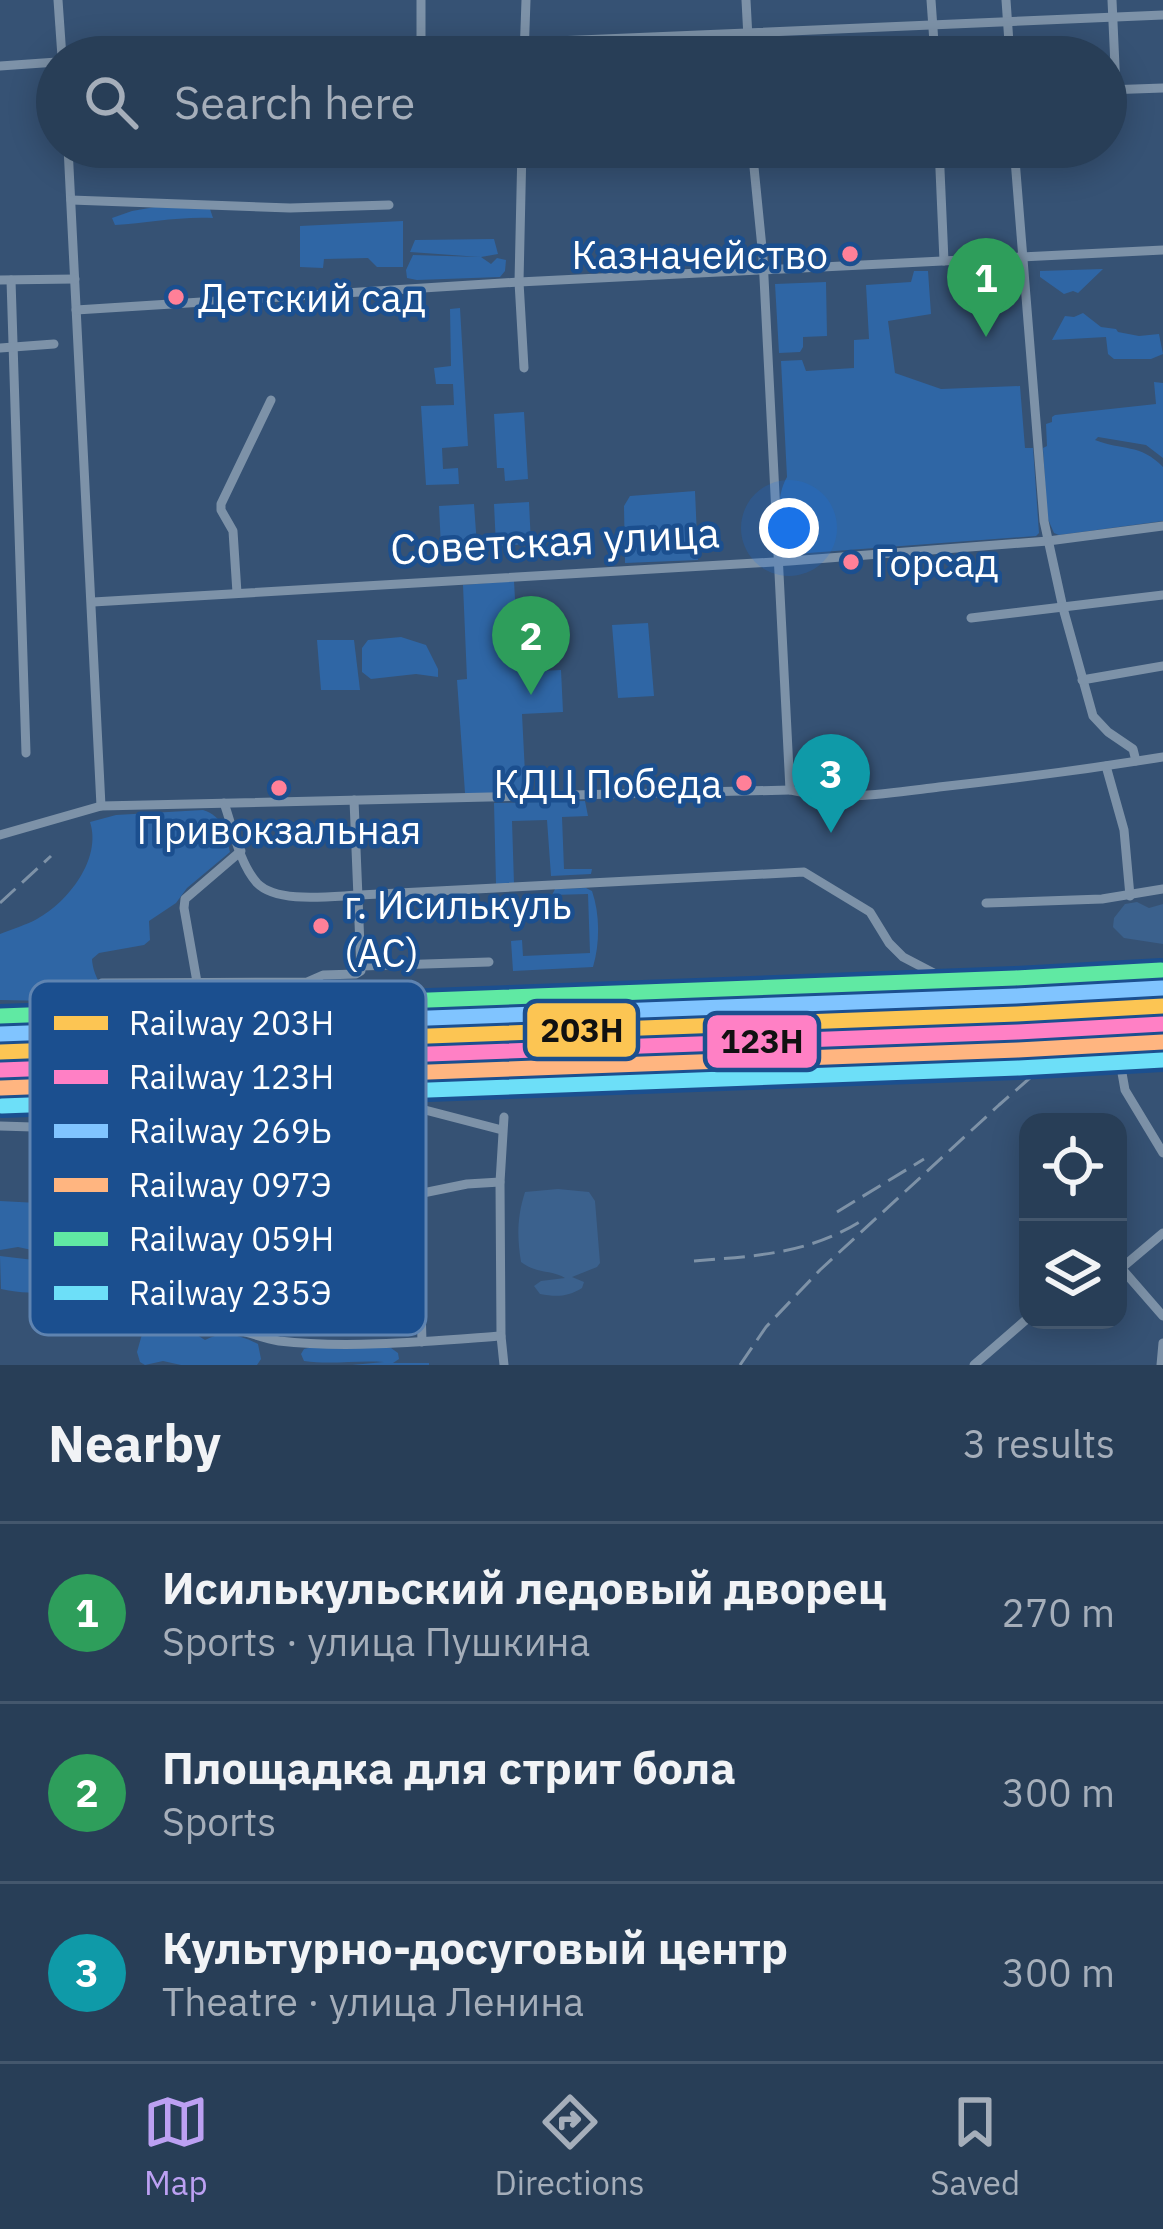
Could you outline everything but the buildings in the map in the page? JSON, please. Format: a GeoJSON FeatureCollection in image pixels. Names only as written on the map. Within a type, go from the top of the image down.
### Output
{"type":"FeatureCollection","features":[{"type":"Feature","properties":{"kind":"street"},"geometry":{"type":"LineString","coordinates":[[58,0],[59,36]]}},
{"type":"Feature","properties":{"kind":"street"},"geometry":{"type":"LineString","coordinates":[[421,0],[421,36]]}},
{"type":"Feature","properties":{"kind":"street"},"geometry":{"type":"LineString","coordinates":[[525,36],[526,0]]}},
{"type":"Feature","properties":{"kind":"street"},"geometry":{"type":"LineString","coordinates":[[746,0],[748,34]]}},
{"type":"Feature","properties":{"kind":"street"},"geometry":{"type":"LineString","coordinates":[[931,0],[934,36]]}},
{"type":"Feature","properties":{"kind":"street"},"geometry":{"type":"LineString","coordinates":[[1006,0],[1009,36]]}},
{"type":"Feature","properties":{"kind":"street"},"geometry":{"type":"LineString","coordinates":[[1112,0],[1112,36]]}},
{"type":"Feature","properties":{"kind":"street"},"geometry":{"type":"LineString","coordinates":[[703,36],[1163,15]]}},
{"type":"Feature","properties":{"kind":"street"},"geometry":{"type":"LineString","coordinates":[[0,66],[36,62]]}},
{"type":"Feature","properties":{"kind":"street"},"geometry":{"type":"LineString","coordinates":[[1127,89],[1163,88]]}},
{"type":"Feature","properties":{"kind":"street"},"geometry":{"type":"LineString","coordinates":[[69,168],[101,806]]}},
{"type":"Feature","properties":{"kind":"street"},"geometry":{"type":"LineString","coordinates":[[522,168],[519,282],[524,368]]}},
{"type":"Feature","properties":{"kind":"street"},"geometry":{"type":"LineString","coordinates":[[754,168],[790,790]]}},
{"type":"Feature","properties":{"kind":"street"},"geometry":{"type":"LineString","coordinates":[[940,168],[944,261]]}},
{"type":"Feature","properties":{"kind":"street"},"geometry":{"type":"LineString","coordinates":[[1016,168],[1048,541],[1093,716],[1133,749],[1136,761]]}},
{"type":"Feature","properties":{"kind":"street"},"geometry":{"type":"LineString","coordinates":[[71,200],[290,208],[389,205]]}},
{"type":"Feature","properties":{"kind":"street"},"geometry":{"type":"LineString","coordinates":[[76,310],[763,268],[1163,250]]}},
{"type":"Feature","properties":{"kind":"street"},"geometry":{"type":"LineString","coordinates":[[26,753],[14,346],[6,280],[75,279]]}},
{"type":"Feature","properties":{"kind":"street"},"geometry":{"type":"LineString","coordinates":[[0,348],[54,344]]}},
{"type":"Feature","properties":{"kind":"street"},"geometry":{"type":"LineString","coordinates":[[237,593],[233,531],[221,504],[271,400]]}},
{"type":"Feature","properties":{"kind":"street","name":"Советская улица"},"geometry":{"type":"LineString","coordinates":[[93,602],[776,561],[1048,541],[1163,526]]}},
{"type":"Feature","properties":{"kind":"street"},"geometry":{"type":"LineString","coordinates":[[971,618],[1163,595]]}},
{"type":"Feature","properties":{"kind":"street"},"geometry":{"type":"LineString","coordinates":[[1082,680],[1163,666]]}},
{"type":"Feature","properties":{"kind":"street"},"geometry":{"type":"LineString","coordinates":[[0,835],[101,806],[790,790],[823,796],[868,795],[1163,757]]}},
{"type":"Feature","properties":{"kind":"street"},"geometry":{"type":"LineString","coordinates":[[1106,766],[1124,830],[1130,896]]}},
{"type":"Feature","properties":{"kind":"street"},"geometry":{"type":"LineString","coordinates":[[309,981],[323,975],[356,974],[361,968],[354,800]]}},
{"type":"Feature","properties":{"kind":"street"},"geometry":{"type":"LineString","coordinates":[[224,803],[247,866],[259,885],[273,893],[358,895],[804,872],[870,911],[889,943],[903,956],[947,980]]}},
{"type":"Feature","properties":{"kind":"street"},"geometry":{"type":"LineString","coordinates":[[197,981],[185,899],[241,851]]}},
{"type":"Feature","properties":{"kind":"street"},"geometry":{"type":"LineString","coordinates":[[986,903],[1130,896],[1163,889]]}},
{"type":"Feature","properties":{"kind":"street"},"geometry":{"type":"LineString","coordinates":[[361,968],[489,962]]}},
{"type":"Feature","properties":{"kind":"street"},"geometry":{"type":"LineString","coordinates":[[1163,1049],[1133,1058],[1121,1073],[1125,1090],[1163,1154]]}},
{"type":"Feature","properties":{"kind":"street"},"geometry":{"type":"LineString","coordinates":[[426,1111],[502,1130]]}},
{"type":"Feature","properties":{"kind":"street"},"geometry":{"type":"LineString","coordinates":[[504,1117],[500,1182],[504,1365]]}},
{"type":"Feature","properties":{"kind":"street"},"geometry":{"type":"LineString","coordinates":[[0,1126],[30,1127]]}},
{"type":"Feature","properties":{"kind":"street"},"geometry":{"type":"LineString","coordinates":[[426,1192],[500,1182]]}},
{"type":"Feature","properties":{"kind":"street"},"geometry":{"type":"LineString","coordinates":[[1127,1264],[1163,1233]]}},
{"type":"Feature","properties":{"kind":"street"},"geometry":{"type":"LineString","coordinates":[[1127,1277],[1163,1316]]}},
{"type":"Feature","properties":{"kind":"street"},"geometry":{"type":"LineString","coordinates":[[974,1365],[1019,1326]]}},
{"type":"Feature","properties":{"kind":"street"},"geometry":{"type":"LineString","coordinates":[[253,1335],[298,1342],[422,1342],[501,1336]]}},
{"type":"Feature","properties":{"kind":"street"},"geometry":{"type":"LineString","coordinates":[[422,1335],[422,1342]]}},
{"type":"Feature","properties":{"kind":"street"},"geometry":{"type":"LineString","coordinates":[[1161,1365],[1163,1343]]}},
{"type":"Feature","properties":{"kind":"shaded area"},"geometry":{"type":"Polygon","coordinates":[[[155,207],[210,209],[213,218],[115,225],[112,218],[155,207]]]}},
{"type":"Feature","properties":{"kind":"shaded area"},"geometry":{"type":"Polygon","coordinates":[[[403,221],[403,267],[377,267],[368,258],[324,259],[323,268],[300,267],[300,226],[403,221]]]}},
{"type":"Feature","properties":{"kind":"shaded area"},"geometry":{"type":"Polygon","coordinates":[[[494,239],[498,254],[481,257],[491,264],[497,258],[506,260],[500,277],[407,278],[413,255],[480,257],[410,252],[415,240],[494,239]]]}},
{"type":"Feature","properties":{"kind":"shaded area"},"geometry":{"type":"Polygon","coordinates":[[[1103,269],[1078,293],[1064,294],[1040,277],[1040,271],[1103,269]]]}},
{"type":"Feature","properties":{"kind":"shaded area"},"geometry":{"type":"Polygon","coordinates":[[[914,271],[928,271],[931,314],[888,321],[895,373],[941,389],[1020,386],[1025,448],[1033,448],[1039,533],[795,554],[779,523],[787,477],[781,361],[802,360],[806,371],[854,368],[854,340],[869,339],[866,285],[911,282],[914,271]]]}},
{"type":"Feature","properties":{"kind":"shaded area"},"geometry":{"type":"Polygon","coordinates":[[[826,282],[827,336],[803,337],[800,352],[779,353],[775,284],[826,282]]]}},
{"type":"Feature","properties":{"kind":"shaded area"},"geometry":{"type":"Polygon","coordinates":[[[460,308],[468,446],[442,448],[443,469],[458,468],[459,484],[426,485],[421,406],[454,405],[453,384],[436,384],[434,368],[451,366],[450,309],[460,308]]]}},
{"type":"Feature","properties":{"kind":"shaded area"},"geometry":{"type":"Polygon","coordinates":[[[1083,313],[1101,327],[1118,332],[1159,334],[1163,354],[1151,359],[1114,359],[1108,354],[1106,337],[1052,340],[1065,316],[1083,313]]]}},
{"type":"Feature","properties":{"kind":"shaded area"},"geometry":{"type":"Polygon","coordinates":[[[1154,382],[1163,383],[1163,458],[1146,445],[1095,440],[1138,451],[1163,467],[1163,521],[1054,533],[1047,517],[1046,424],[1055,415],[1156,404],[1154,382]]]}},
{"type":"Feature","properties":{"kind":"shaded area"},"geometry":{"type":"Polygon","coordinates":[[[524,412],[528,479],[505,481],[504,468],[497,468],[494,414],[524,412]]]}},
{"type":"Feature","properties":{"kind":"shaded area"},"geometry":{"type":"Polygon","coordinates":[[[695,491],[698,560],[625,563],[624,506],[630,496],[695,491]]]}},
{"type":"Feature","properties":{"kind":"shaded area"},"geometry":{"type":"Polygon","coordinates":[[[529,502],[531,544],[496,546],[494,504],[529,502]]]}},
{"type":"Feature","properties":{"kind":"shaded area"},"geometry":{"type":"Polygon","coordinates":[[[474,504],[477,546],[441,548],[439,506],[474,504]]]}},
{"type":"Feature","properties":{"kind":"shaded area"},"geometry":{"type":"Polygon","coordinates":[[[514,581],[519,672],[561,670],[563,712],[522,714],[526,793],[465,793],[457,680],[467,679],[463,585],[514,581]]]}},
{"type":"Feature","properties":{"kind":"shaded area"},"geometry":{"type":"Polygon","coordinates":[[[648,623],[654,696],[618,698],[612,625],[648,623]]]}},
{"type":"Feature","properties":{"kind":"shaded area"},"geometry":{"type":"Polygon","coordinates":[[[401,637],[426,645],[438,677],[416,674],[371,679],[362,672],[362,648],[368,640],[401,637]]]}},
{"type":"Feature","properties":{"kind":"shaded area"},"geometry":{"type":"Polygon","coordinates":[[[317,640],[354,640],[360,690],[321,690],[317,640]]]}},
{"type":"Feature","properties":{"kind":"shaded area"},"geometry":{"type":"Polygon","coordinates":[[[585,801],[588,816],[562,817],[564,869],[592,869],[591,874],[551,876],[547,820],[512,821],[514,884],[496,884],[494,803],[585,801]]]}},
{"type":"Feature","properties":{"kind":"shaded area"},"geometry":{"type":"Polygon","coordinates":[[[203,810],[219,821],[230,852],[176,903],[149,921],[150,940],[144,945],[99,953],[92,959],[98,981],[30,981],[30,1001],[0,1000],[0,934],[37,919],[71,891],[91,850],[90,822],[116,815],[203,810]]]}},
{"type":"Feature","properties":{"kind":"shaded area"},"geometry":{"type":"Polygon","coordinates":[[[555,889],[592,891],[598,919],[593,967],[513,971],[511,941],[522,940],[523,956],[590,953],[588,894],[552,895],[555,889]]]}},
{"type":"Feature","properties":{"kind":"shaded area"},"geometry":{"type":"Polygon","coordinates":[[[1137,902],[1149,908],[1163,904],[1163,944],[1124,938],[1113,927],[1125,904],[1137,902]]]}},
{"type":"Feature","properties":{"kind":"shaded area"},"geometry":{"type":"Polygon","coordinates":[[[525,1192],[589,1192],[595,1201],[600,1263],[572,1277],[584,1282],[582,1288],[557,1296],[540,1294],[534,1286],[565,1278],[521,1262],[518,1227],[525,1192]]]}},
{"type":"Feature","properties":{"kind":"shaded area"},"geometry":{"type":"Polygon","coordinates":[[[0,1201],[30,1203],[30,1250],[0,1250],[0,1201]]]}},
{"type":"Feature","properties":{"kind":"shaded area"},"geometry":{"type":"Polygon","coordinates":[[[0,1256],[30,1260],[30,1292],[1,1289],[0,1256]]]}},
{"type":"Feature","properties":{"kind":"shaded area"},"geometry":{"type":"Polygon","coordinates":[[[142,1335],[197,1335],[205,1340],[230,1335],[258,1344],[261,1359],[257,1365],[163,1361],[145,1365],[137,1352],[142,1335]]]}},
{"type":"Feature","properties":{"kind":"shaded area"},"geometry":{"type":"Polygon","coordinates":[[[391,1348],[399,1359],[393,1363],[429,1365],[304,1361],[304,1349],[391,1348]]]}},
{"type":"Feature","properties":{"kind":"railway"},"geometry":{"type":"LineString","coordinates":[[0,903],[51,856]]}},
{"type":"Feature","properties":{"kind":"railway"},"geometry":{"type":"LineString","coordinates":[[888,1009],[1061,989]]}},
{"type":"Feature","properties":{"kind":"railway"},"geometry":{"type":"LineString","coordinates":[[1039,1006],[1163,997]]}},
{"type":"Feature","properties":{"kind":"railway"},"geometry":{"type":"LineString","coordinates":[[539,1026],[635,998],[822,1010]]}},
{"type":"Feature","properties":{"kind":"railway"},"geometry":{"type":"LineString","coordinates":[[805,1006],[901,1003]]}},
{"type":"Feature","properties":{"kind":"railway"},"geometry":{"type":"LineString","coordinates":[[0,1014],[30,1013]]}},
{"type":"Feature","properties":{"kind":"railway"},"geometry":{"type":"LineString","coordinates":[[426,1041],[1001,1020]]}},
{"type":"Feature","properties":{"kind":"railway"},"geometry":{"type":"LineString","coordinates":[[426,1069],[880,1052],[1003,1035],[1163,1029]]}},
{"type":"Feature","properties":{"kind":"railway"},"geometry":{"type":"LineString","coordinates":[[740,1365],[766,1327],[820,1270],[1031,1077],[1089,1049],[1112,1044]]}},
{"type":"Feature","properties":{"kind":"railway"},"geometry":{"type":"LineString","coordinates":[[0,1057],[30,1056]]}},
{"type":"Feature","properties":{"kind":"railway"},"geometry":{"type":"LineString","coordinates":[[0,1085],[30,1084]]}},
{"type":"Feature","properties":{"kind":"railway"},"geometry":{"type":"LineString","coordinates":[[837,1212],[924,1159]]}},
{"type":"Feature","properties":{"kind":"railway"},"geometry":{"type":"LineString","coordinates":[[694,1261],[801,1247],[861,1221]]}},
{"type":"Feature","properties":{"kind":"rail line","name":"059Н"},"geometry":{"type":"LineString","coordinates":[[426,1000],[1161,970]]}},
{"type":"Feature","properties":{"kind":"rail line","name":"269Ь"},"geometry":{"type":"LineString","coordinates":[[426,1018],[1162,988]]}},
{"type":"Feature","properties":{"kind":"rail line","name":"203Н"},"geometry":{"type":"LineString","coordinates":[[426,1036],[1163,1006]]}},
{"type":"Feature","properties":{"kind":"rail line","name":"059Н"},"geometry":{"type":"LineString","coordinates":[[0,1016],[30,1015]]}},
{"type":"Feature","properties":{"kind":"rail line","name":"123Н"},"geometry":{"type":"LineString","coordinates":[[426,1054],[1163,1024]]}},
{"type":"Feature","properties":{"kind":"rail line","name":"269Ь"},"geometry":{"type":"LineString","coordinates":[[0,1034],[30,1033]]}},
{"type":"Feature","properties":{"kind":"rail line","name":"097Э"},"geometry":{"type":"LineString","coordinates":[[426,1072],[1163,1042]]}},
{"type":"Feature","properties":{"kind":"rail line","name":"203Н"},"geometry":{"type":"LineString","coordinates":[[0,1052],[30,1051]]}},
{"type":"Feature","properties":{"kind":"rail line","name":"235Э"},"geometry":{"type":"LineString","coordinates":[[426,1090],[1163,1060]]}},
{"type":"Feature","properties":{"kind":"rail line","name":"123Н"},"geometry":{"type":"LineString","coordinates":[[1,1070],[30,1069]]}},
{"type":"Feature","properties":{"kind":"rail line","name":"097Э"},"geometry":{"type":"LineString","coordinates":[[1,1088],[30,1087]]}},
{"type":"Feature","properties":{"kind":"rail line","name":"235Э"},"geometry":{"type":"LineString","coordinates":[[2,1106],[30,1105]]}},
{"type":"Feature","properties":{"kind":"place","name":"Казначейство"},"geometry":{"type":"Point","coordinates":[850,254]}},
{"type":"Feature","properties":{"kind":"place","name":"Детский сад"},"geometry":{"type":"Point","coordinates":[176,297]}},
{"type":"Feature","properties":{"kind":"place","name":"Исилькульский ледовый дворец"},"geometry":{"type":"Point","coordinates":[986,337]}},
{"type":"Feature","properties":{"kind":"place","name":"Горсад"},"geometry":{"type":"Point","coordinates":[851,562]}},
{"type":"Feature","properties":{"kind":"place","name":"Площадка для стрит бола"},"geometry":{"type":"Point","coordinates":[531,695]}},
{"type":"Feature","properties":{"kind":"place","name":"КДЦ Победа"},"geometry":{"type":"Point","coordinates":[744,783]}},
{"type":"Feature","properties":{"kind":"place","name":"Привокзальная"},"geometry":{"type":"Point","coordinates":[279,788]}},
{"type":"Feature","properties":{"kind":"place","name":"Культурно-досуговый центр"},"geometry":{"type":"Point","coordinates":[831,833]}},
{"type":"Feature","properties":{"kind":"place","name":"г. Исилькуль (АС)"},"geometry":{"type":"Point","coordinates":[321,926]}}]}
